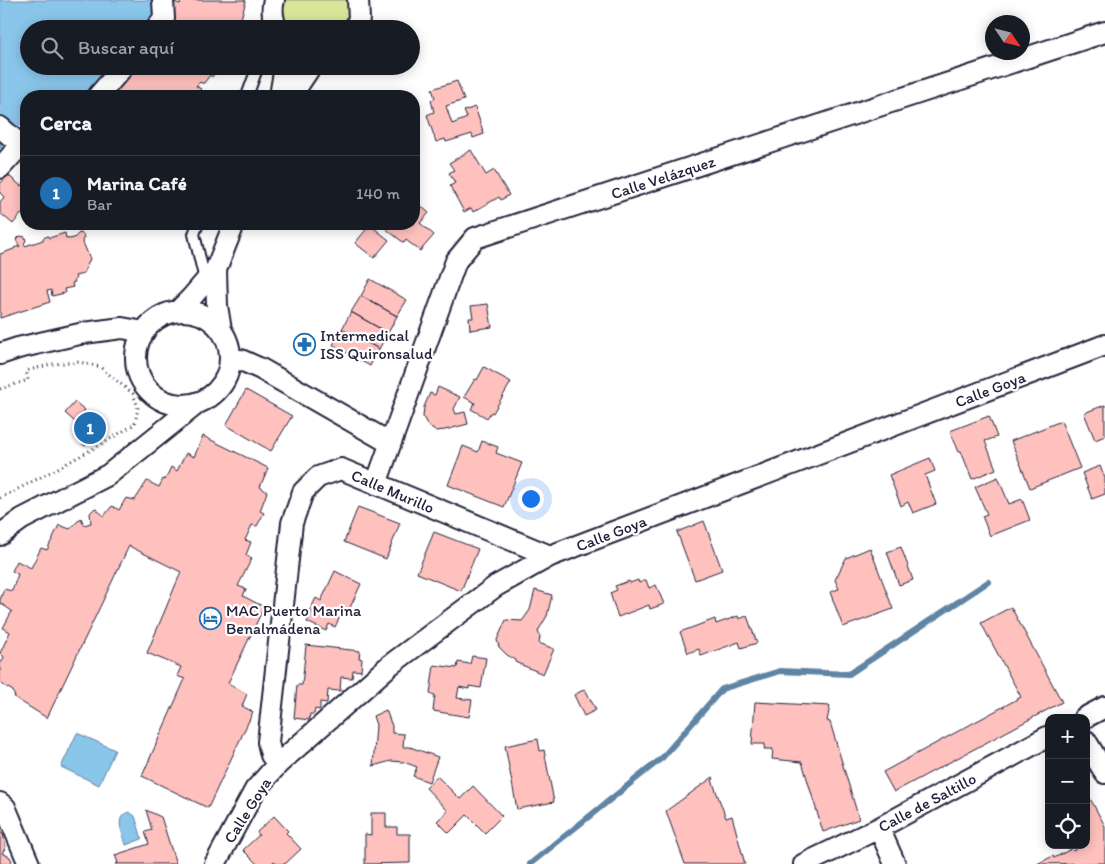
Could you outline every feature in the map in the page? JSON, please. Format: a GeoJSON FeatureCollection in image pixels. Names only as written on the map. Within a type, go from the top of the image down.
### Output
{"type":"FeatureCollection","features":[{"type":"Feature","properties":{"kind":"street"},"geometry":{"type":"LineString","coordinates":[[163,0],[163,20]]}},
{"type":"Feature","properties":{"kind":"street"},"geometry":{"type":"LineString","coordinates":[[273,20],[274,0]]}},
{"type":"Feature","properties":{"kind":"street"},"geometry":{"type":"LineString","coordinates":[[358,0],[358,20]]}},
{"type":"Feature","properties":{"kind":"street","name":"Calle Velázquez"},"geometry":{"type":"LineString","coordinates":[[376,484],[456,261],[475,238],[1105,32]]}},
{"type":"Feature","properties":{"kind":"street"},"geometry":{"type":"LineString","coordinates":[[103,90],[116,75]]}},
{"type":"Feature","properties":{"kind":"street"},"geometry":{"type":"LineString","coordinates":[[281,90],[284,75]]}},
{"type":"Feature","properties":{"kind":"street"},"geometry":{"type":"LineString","coordinates":[[295,90],[305,75]]}},
{"type":"Feature","properties":{"kind":"street"},"geometry":{"type":"LineString","coordinates":[[0,168],[15,138]]}},
{"type":"Feature","properties":{"kind":"street"},"geometry":{"type":"LineString","coordinates":[[178,311],[210,274],[231,230]]}},
{"type":"Feature","properties":{"kind":"street"},"geometry":{"type":"LineString","coordinates":[[0,535],[22,518],[108,475],[198,402],[210,396],[220,386],[227,374],[230,360],[226,339],[221,330],[210,274]]}},
{"type":"Feature","properties":{"kind":"street"},"geometry":{"type":"LineString","coordinates":[[198,402],[179,405],[160,400],[145,387],[137,369],[136,350],[144,332],[164,314],[178,311],[202,315],[221,330]]}},
{"type":"Feature","properties":{"kind":"street"},"geometry":{"type":"LineString","coordinates":[[0,354],[84,332],[122,328],[144,332]]}},
{"type":"Feature","properties":{"kind":"street","name":"Calle Goya"},"geometry":{"type":"LineString","coordinates":[[215,864],[256,790],[278,764],[390,665],[496,586],[550,556],[1105,345]]}},
{"type":"Feature","properties":{"kind":"street"},"geometry":{"type":"LineString","coordinates":[[230,360],[241,360],[261,370],[390,444]]}},
{"type":"Feature","properties":{"kind":"street","name":"Calle Murillo"},"geometry":{"type":"LineString","coordinates":[[278,764],[271,755],[268,742],[292,523],[303,492],[318,476],[341,469],[550,556]]}},
{"type":"Feature","properties":{"kind":"street"},"geometry":{"type":"LineString","coordinates":[[1090,715],[1105,707]]}},
{"type":"Feature","properties":{"kind":"street","name":"Calle de Saltillo"},"geometry":{"type":"LineString","coordinates":[[804,864],[879,828],[1045,738]]}},
{"type":"Feature","properties":{"kind":"street"},"geometry":{"type":"LineString","coordinates":[[1090,748],[1105,773]]}},
{"type":"Feature","properties":{"kind":"street"},"geometry":{"type":"LineString","coordinates":[[0,803],[5,807],[29,864]]}},
{"type":"Feature","properties":{"kind":"street"},"geometry":{"type":"LineString","coordinates":[[879,828],[894,864]]}},
{"type":"Feature","properties":{"kind":"lane"},"geometry":{"type":"LineString","coordinates":[[249,90],[255,75]]}},
{"type":"Feature","properties":{"kind":"lane"},"geometry":{"type":"LineString","coordinates":[[196,230],[194,234],[202,265],[210,274]]}},
{"type":"Feature","properties":{"kind":"path"},"geometry":{"type":"LineString","coordinates":[[0,390],[28,380],[26,371],[52,364],[79,362],[100,367],[108,373],[134,394],[138,407],[135,424],[57,469],[0,498]]}},
{"type":"Feature","properties":{"kind":"green space"},"geometry":{"type":"Polygon","coordinates":[[[285,0],[347,0],[348,12],[347,20],[285,20],[285,0]]]}},
{"type":"Feature","properties":{"kind":"water"},"geometry":{"type":"Polygon","coordinates":[[[0,0],[153,0],[158,20],[20,20],[20,75],[110,75],[96,90],[20,90],[20,126],[0,149],[0,0]]]}},
{"type":"Feature","properties":{"kind":"water"},"geometry":{"type":"Polygon","coordinates":[[[77,733],[115,750],[99,785],[61,767],[77,733]]]}},
{"type":"Feature","properties":{"kind":"water"},"geometry":{"type":"Polygon","coordinates":[[[129,812],[135,816],[142,839],[126,845],[120,821],[124,814],[129,812]]]}},
{"type":"Feature","properties":{"kind":"building"},"geometry":{"type":"Polygon","coordinates":[[[181,0],[246,1],[241,20],[175,20],[166,18],[171,1],[180,4],[181,0]]]}},
{"type":"Feature","properties":{"kind":"building"},"geometry":{"type":"Polygon","coordinates":[[[116,75],[210,75],[204,83],[200,82],[196,86],[200,90],[104,90],[116,75]]]}},
{"type":"Feature","properties":{"kind":"building"},"geometry":{"type":"Polygon","coordinates":[[[457,81],[464,100],[446,106],[452,124],[467,118],[464,111],[475,107],[484,134],[473,138],[472,134],[446,142],[445,139],[436,142],[427,115],[434,112],[431,100],[435,98],[432,89],[457,81]]]}},
{"type":"Feature","properties":{"kind":"building"},"geometry":{"type":"Polygon","coordinates":[[[471,150],[486,175],[494,170],[509,195],[501,200],[499,197],[473,212],[471,208],[464,212],[450,186],[455,183],[449,173],[454,170],[449,163],[471,150]]]}},
{"type":"Feature","properties":{"kind":"building"},"geometry":{"type":"Polygon","coordinates":[[[8,175],[20,185],[20,215],[13,224],[0,213],[0,202],[4,197],[0,193],[0,184],[8,175]]]}},
{"type":"Feature","properties":{"kind":"building"},"geometry":{"type":"Polygon","coordinates":[[[420,205],[429,213],[420,223],[420,205]]]}},
{"type":"Feature","properties":{"kind":"building"},"geometry":{"type":"Polygon","coordinates":[[[420,223],[434,235],[420,251],[406,240],[404,243],[388,230],[420,230],[420,223]]]}},
{"type":"Feature","properties":{"kind":"building"},"geometry":{"type":"Polygon","coordinates":[[[366,230],[376,230],[389,240],[374,258],[355,243],[366,230]]]}},
{"type":"Feature","properties":{"kind":"building"},"geometry":{"type":"Polygon","coordinates":[[[65,233],[66,238],[69,239],[74,238],[79,233],[83,234],[84,238],[82,240],[90,259],[83,274],[75,276],[75,282],[72,283],[73,287],[64,289],[65,293],[52,296],[51,290],[47,291],[50,302],[0,318],[0,254],[20,247],[16,240],[20,236],[25,237],[25,246],[43,240],[43,238],[48,236],[49,238],[65,233]]]}},
{"type":"Feature","properties":{"kind":"building"},"geometry":{"type":"Polygon","coordinates":[[[370,279],[407,300],[397,316],[361,296],[370,279]]]}},
{"type":"Feature","properties":{"kind":"building"},"geometry":{"type":"Polygon","coordinates":[[[361,296],[397,316],[388,333],[351,312],[361,296]]]}},
{"type":"Feature","properties":{"kind":"building"},"geometry":{"type":"Polygon","coordinates":[[[488,304],[492,327],[470,330],[469,318],[473,318],[471,306],[488,304]]]}},
{"type":"Feature","properties":{"kind":"building"},"geometry":{"type":"Polygon","coordinates":[[[351,312],[388,333],[379,349],[342,329],[351,312]]]}},
{"type":"Feature","properties":{"kind":"building"},"geometry":{"type":"Polygon","coordinates":[[[342,329],[379,349],[370,366],[333,345],[342,329]]]}},
{"type":"Feature","properties":{"kind":"building"},"geometry":{"type":"Polygon","coordinates":[[[484,367],[511,382],[493,413],[491,412],[487,418],[471,409],[475,403],[464,397],[484,367]]]}},
{"type":"Feature","properties":{"kind":"building"},"geometry":{"type":"Polygon","coordinates":[[[438,387],[460,397],[454,409],[456,414],[465,412],[468,424],[436,431],[427,424],[423,417],[424,407],[430,393],[435,395],[438,387]]]}},
{"type":"Feature","properties":{"kind":"building"},"geometry":{"type":"Polygon","coordinates":[[[246,390],[292,416],[271,451],[226,425],[246,390]]]}},
{"type":"Feature","properties":{"kind":"building"},"geometry":{"type":"Polygon","coordinates":[[[75,402],[85,410],[75,422],[65,413],[75,402]]]}},
{"type":"Feature","properties":{"kind":"building"},"geometry":{"type":"Polygon","coordinates":[[[1105,405],[1105,436],[1095,440],[1084,413],[1105,405]]]}},
{"type":"Feature","properties":{"kind":"building"},"geometry":{"type":"Polygon","coordinates":[[[94,414],[104,423],[85,446],[75,437],[94,414]]]}},
{"type":"Feature","properties":{"kind":"building"},"geometry":{"type":"Polygon","coordinates":[[[989,416],[997,437],[985,441],[996,469],[972,479],[961,451],[959,452],[950,431],[989,416]]]}},
{"type":"Feature","properties":{"kind":"building"},"geometry":{"type":"Polygon","coordinates":[[[1061,421],[1080,468],[1030,488],[1011,441],[1061,421]]]}},
{"type":"Feature","properties":{"kind":"building","name":"MAC Puerto Marina Benalmádena"},"geometry":{"type":"Polygon","coordinates":[[[203,436],[268,468],[260,487],[267,492],[260,511],[264,513],[257,526],[252,525],[245,540],[251,542],[246,555],[252,558],[238,586],[246,589],[243,596],[264,607],[228,683],[247,694],[242,706],[253,712],[208,808],[142,776],[185,679],[177,676],[181,667],[147,653],[181,572],[129,546],[47,718],[15,698],[13,691],[0,683],[0,665],[4,657],[0,653],[10,632],[3,628],[12,611],[0,603],[0,600],[4,589],[12,591],[18,574],[12,571],[17,561],[31,568],[41,548],[47,550],[59,525],[70,529],[81,518],[84,525],[91,523],[90,513],[95,508],[104,516],[112,506],[119,510],[126,498],[135,500],[147,481],[159,487],[163,479],[165,480],[171,467],[177,471],[186,453],[194,457],[203,436]]]}},
{"type":"Feature","properties":{"kind":"building"},"geometry":{"type":"Polygon","coordinates":[[[482,441],[498,447],[496,453],[522,463],[504,507],[448,485],[463,446],[478,452],[482,441]]]}},
{"type":"Feature","properties":{"kind":"building"},"geometry":{"type":"Polygon","coordinates":[[[930,458],[935,471],[925,475],[936,504],[913,513],[908,502],[901,506],[889,475],[930,458]]]}},
{"type":"Feature","properties":{"kind":"building"},"geometry":{"type":"Polygon","coordinates":[[[1100,466],[1105,478],[1105,494],[1092,499],[1082,473],[1100,466]]]}},
{"type":"Feature","properties":{"kind":"building"},"geometry":{"type":"Polygon","coordinates":[[[998,477],[1009,504],[1022,499],[1030,520],[990,536],[982,516],[987,514],[975,487],[998,477]]]}},
{"type":"Feature","properties":{"kind":"building"},"geometry":{"type":"Polygon","coordinates":[[[358,507],[400,523],[386,559],[344,542],[358,507]]]}},
{"type":"Feature","properties":{"kind":"building"},"geometry":{"type":"Polygon","coordinates":[[[704,521],[722,570],[695,580],[677,532],[704,521]]]}},
{"type":"Feature","properties":{"kind":"building"},"geometry":{"type":"Polygon","coordinates":[[[434,532],[478,549],[461,591],[417,573],[434,532]]]}},
{"type":"Feature","properties":{"kind":"building"},"geometry":{"type":"Polygon","coordinates":[[[901,547],[913,580],[899,585],[887,552],[901,547]]]}},
{"type":"Feature","properties":{"kind":"building"},"geometry":{"type":"Polygon","coordinates":[[[870,548],[893,609],[843,627],[830,592],[839,589],[835,580],[846,558],[870,548]]]}},
{"type":"Feature","properties":{"kind":"building"},"geometry":{"type":"Polygon","coordinates":[[[335,571],[361,584],[348,612],[343,610],[335,627],[329,624],[326,631],[307,622],[313,611],[310,610],[316,598],[321,601],[335,571]]]}},
{"type":"Feature","properties":{"kind":"building"},"geometry":{"type":"Polygon","coordinates":[[[638,580],[639,583],[646,580],[649,588],[656,585],[664,604],[650,609],[649,605],[618,617],[610,593],[617,590],[615,586],[638,580]]]}},
{"type":"Feature","properties":{"kind":"building"},"geometry":{"type":"Polygon","coordinates":[[[535,590],[552,595],[547,616],[538,631],[539,643],[554,649],[543,674],[515,662],[516,660],[499,647],[497,640],[506,620],[522,621],[530,610],[535,590]]]}},
{"type":"Feature","properties":{"kind":"building"},"geometry":{"type":"Polygon","coordinates":[[[1011,607],[1062,702],[894,792],[883,772],[1021,697],[981,623],[1011,607]]]}},
{"type":"Feature","properties":{"kind":"building"},"geometry":{"type":"Polygon","coordinates":[[[738,616],[739,619],[747,616],[757,643],[741,648],[739,642],[701,656],[699,649],[688,653],[680,632],[715,619],[716,624],[738,616]]]}},
{"type":"Feature","properties":{"kind":"building"},"geometry":{"type":"Polygon","coordinates":[[[306,645],[360,651],[359,658],[362,659],[361,671],[353,670],[352,678],[341,677],[340,691],[328,690],[327,703],[320,702],[320,710],[315,709],[314,714],[310,714],[309,720],[294,718],[297,685],[302,685],[306,645]]]}},
{"type":"Feature","properties":{"kind":"building"},"geometry":{"type":"Polygon","coordinates":[[[472,656],[486,658],[481,688],[469,686],[469,689],[459,687],[457,698],[472,700],[469,717],[433,711],[435,695],[430,694],[434,665],[457,668],[458,662],[470,664],[472,656]]]}},
{"type":"Feature","properties":{"kind":"building"},"geometry":{"type":"Polygon","coordinates":[[[585,689],[596,710],[584,716],[574,695],[585,689]]]}},
{"type":"Feature","properties":{"kind":"building"},"geometry":{"type":"Polygon","coordinates":[[[755,702],[830,706],[827,721],[830,722],[859,819],[823,832],[802,762],[772,759],[773,749],[764,749],[765,744],[752,744],[755,702]]]}},
{"type":"Feature","properties":{"kind":"building"},"geometry":{"type":"Polygon","coordinates":[[[386,710],[392,726],[392,733],[404,734],[403,747],[410,747],[438,757],[429,782],[413,776],[417,767],[404,762],[391,761],[373,766],[376,725],[373,716],[386,710]]]}},
{"type":"Feature","properties":{"kind":"building"},"geometry":{"type":"Polygon","coordinates":[[[538,739],[540,751],[544,750],[554,802],[517,809],[505,746],[538,739]]]}},
{"type":"Feature","properties":{"kind":"building"},"geometry":{"type":"Polygon","coordinates":[[[437,776],[460,799],[473,786],[502,816],[485,833],[467,815],[449,833],[437,821],[448,811],[426,788],[437,776]]]}},
{"type":"Feature","properties":{"kind":"building"},"geometry":{"type":"Polygon","coordinates":[[[713,777],[714,779],[712,780],[726,818],[732,816],[745,864],[685,864],[666,811],[713,777]]]}},
{"type":"Feature","properties":{"kind":"building"},"geometry":{"type":"Polygon","coordinates":[[[1090,798],[1105,826],[1105,863],[1037,864],[1071,849],[1073,851],[1076,849],[1090,849],[1090,798]]]}},
{"type":"Feature","properties":{"kind":"building"},"geometry":{"type":"Polygon","coordinates":[[[146,810],[161,817],[176,864],[115,864],[118,863],[115,855],[149,844],[145,832],[152,830],[146,810]]]}},
{"type":"Feature","properties":{"kind":"building"},"geometry":{"type":"Polygon","coordinates":[[[371,813],[386,813],[386,827],[397,827],[397,834],[410,834],[410,863],[365,864],[365,834],[371,835],[371,813]]]}},
{"type":"Feature","properties":{"kind":"building"},"geometry":{"type":"Polygon","coordinates":[[[274,816],[301,849],[285,864],[277,864],[274,861],[271,864],[257,864],[243,850],[259,835],[257,832],[274,816]]]}},
{"type":"Feature","properties":{"kind":"building"},"geometry":{"type":"Polygon","coordinates":[[[0,832],[3,834],[6,847],[2,853],[10,857],[12,861],[9,864],[0,864],[0,832]]]}},
{"type":"Feature","properties":{"kind":"waterway"},"geometry":{"type":"LineString","coordinates":[[530,864],[662,758],[722,689],[780,671],[849,674],[988,582]]}},
{"type":"Feature","properties":{"kind":"place","name":"Intermedical ISS Quironsalud"},"geometry":{"type":"Point","coordinates":[304,344]}},
{"type":"Feature","properties":{"kind":"place","name":"Marina Café"},"geometry":{"type":"Point","coordinates":[90,428]}},
{"type":"Feature","properties":{"kind":"place","name":"MAC Puerto Marina Benalmádena"},"geometry":{"type":"Point","coordinates":[210,619]}}]}
